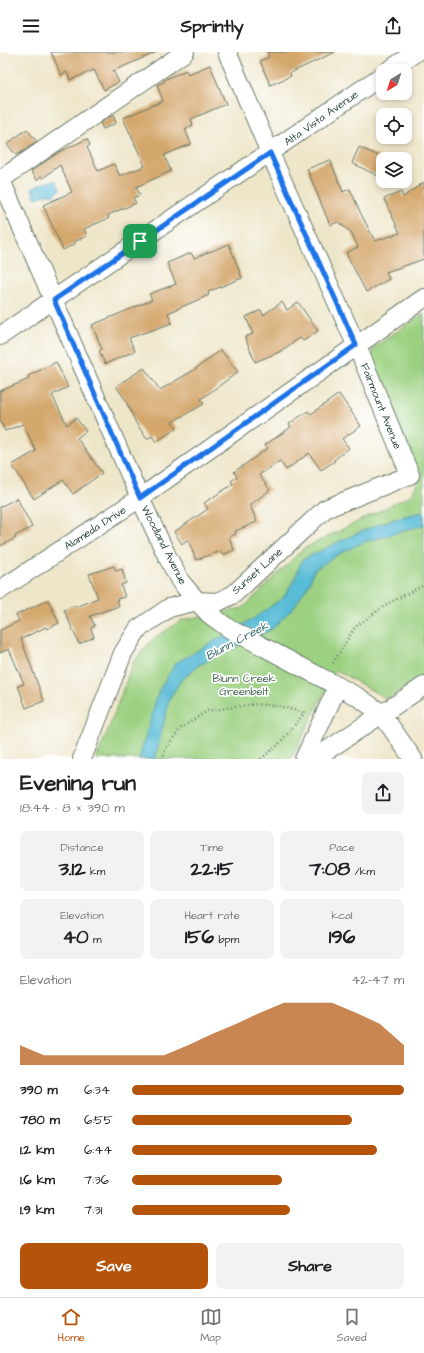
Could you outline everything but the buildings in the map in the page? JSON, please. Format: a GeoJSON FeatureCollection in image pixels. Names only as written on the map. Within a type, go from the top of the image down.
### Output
{"type":"FeatureCollection","features":[{"type":"Feature","properties":{"kind":"street"},"geometry":{"type":"LineString","coordinates":[[0,179],[185,52]]}},
{"type":"Feature","properties":{"kind":"street","name":"Fairmount Avenue"},"geometry":{"type":"LineString","coordinates":[[226,52],[356,345],[410,476]]}},
{"type":"Feature","properties":{"kind":"street"},"geometry":{"type":"LineString","coordinates":[[398,64],[416,52]]}},
{"type":"Feature","properties":{"kind":"street","name":"Alta Vista Avenue"},"geometry":{"type":"LineString","coordinates":[[0,336],[376,80]]}},
{"type":"Feature","properties":{"kind":"street","name":"Woodland Avenue"},"geometry":{"type":"LineString","coordinates":[[0,179],[140,498],[180,581],[203,608],[228,628],[338,686],[381,713]]}},
{"type":"Feature","properties":{"kind":"street","name":"Alameda Drive"},"geometry":{"type":"LineString","coordinates":[[0,590],[140,498],[424,298]]}},
{"type":"Feature","properties":{"kind":"street","name":"Sunset Lane"},"geometry":{"type":"LineString","coordinates":[[82,759],[123,653],[138,629],[169,608],[203,608],[234,594],[325,509],[410,476]]}},
{"type":"Feature","properties":{"kind":"street"},"geometry":{"type":"LineString","coordinates":[[304,759],[338,686]]}},
{"type":"Feature","properties":{"kind":"street"},"geometry":{"type":"LineString","coordinates":[[314,759],[381,713],[424,686]]}},
{"type":"Feature","properties":{"kind":"street"},"geometry":{"type":"LineString","coordinates":[[381,713],[413,759]]}},
{"type":"Feature","properties":{"kind":"path"},"geometry":{"type":"LineString","coordinates":[[333,663],[355,627],[389,603],[424,585]]}},
{"type":"Feature","properties":{"kind":"path"},"geometry":{"type":"LineString","coordinates":[[162,759],[166,748],[181,728],[207,711],[254,704],[279,706],[305,713],[278,745],[261,759]]}},
{"type":"Feature","properties":{"kind":"green space","name":"Blunn Creek Greenbelt"},"geometry":{"type":"Polygon","coordinates":[[[424,313],[424,675],[387,699],[336,670],[291,759],[96,759],[133,662],[153,639],[182,620],[243,608],[303,549],[411,495],[419,480],[372,364],[371,355],[373,348],[424,313]]]}},
{"type":"Feature","properties":{"kind":"water"},"geometry":{"type":"Polygon","coordinates":[[[56,180],[60,189],[55,195],[48,194],[37,198],[35,197],[33,188],[43,183],[56,180]]]}},
{"type":"Feature","properties":{"kind":"water","name":"Blunn Creek"},"geometry":{"type":"Polygon","coordinates":[[[424,512],[424,525],[364,542],[337,555],[314,570],[309,584],[293,608],[272,629],[199,665],[182,679],[170,697],[155,759],[139,759],[159,690],[176,663],[253,619],[284,597],[295,578],[302,560],[376,525],[408,515],[424,512]]]}},
{"type":"Feature","properties":{"kind":"route"},"geometry":{"type":"LineString","coordinates":[[270,153],[356,345],[140,498],[54,300],[140,241],[270,153]]}}]}
